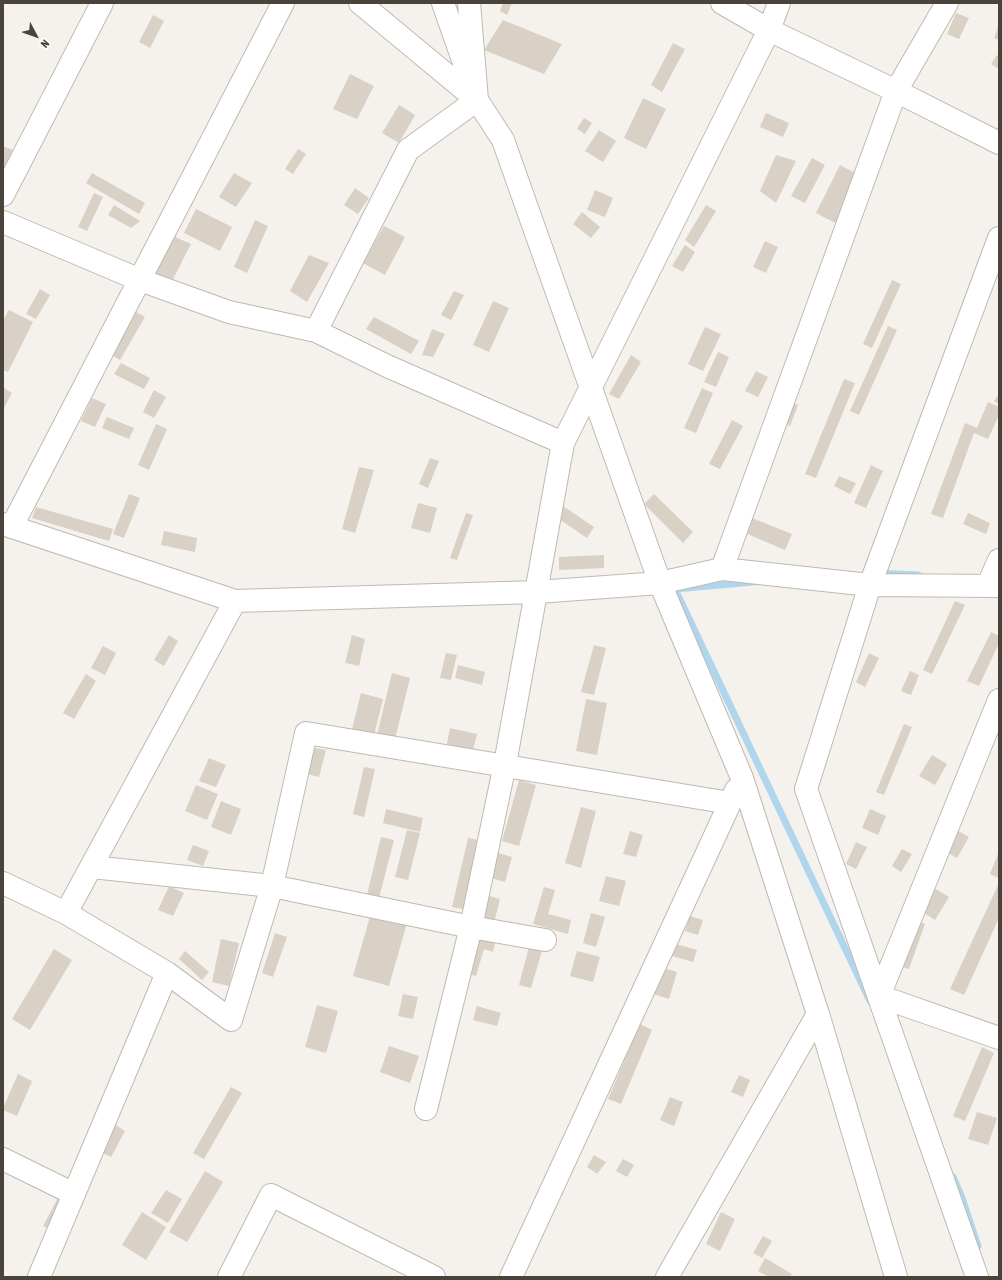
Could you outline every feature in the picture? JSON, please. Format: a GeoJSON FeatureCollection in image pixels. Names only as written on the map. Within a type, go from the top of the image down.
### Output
{"type":"FeatureCollection","features":[{"type":"Feature","properties":{"kind":"street"},"geometry":{"type":"LineString","coordinates":[[3,195],[102,3]]}},
{"type":"Feature","properties":{"kind":"street"},"geometry":{"type":"LineString","coordinates":[[283,3],[140,280],[7,525],[235,601],[537,592],[660,584],[722,569],[870,585],[993,585],[999,560]]}},
{"type":"Feature","properties":{"kind":"street"},"geometry":{"type":"LineString","coordinates":[[360,3],[477,100]]}},
{"type":"Feature","properties":{"kind":"street"},"geometry":{"type":"LineString","coordinates":[[443,3],[477,100],[503,140],[660,584],[742,778],[818,1014],[896,1277]]}},
{"type":"Feature","properties":{"kind":"street"},"geometry":{"type":"LineString","coordinates":[[469,3],[477,100]]}},
{"type":"Feature","properties":{"kind":"street"},"geometry":{"type":"LineString","coordinates":[[722,3],[769,30],[896,90],[999,143]]}},
{"type":"Feature","properties":{"kind":"street"},"geometry":{"type":"LineString","coordinates":[[426,1109],[471,927],[537,592],[563,443],[769,30],[779,3]]}},
{"type":"Feature","properties":{"kind":"street"},"geometry":{"type":"LineString","coordinates":[[722,569],[896,90],[947,3]]}},
{"type":"Feature","properties":{"kind":"street"},"geometry":{"type":"LineString","coordinates":[[316,331],[408,150],[477,100]]}},
{"type":"Feature","properties":{"kind":"street"},"geometry":{"type":"LineString","coordinates":[[3,222],[140,280],[229,312],[316,331],[394,369],[563,443]]}},
{"type":"Feature","properties":{"kind":"street"},"geometry":{"type":"LineString","coordinates":[[977,1277],[806,789],[870,585],[999,238]]}},
{"type":"Feature","properties":{"kind":"street"},"geometry":{"type":"LineString","coordinates":[[66,913],[92,868],[235,601]]}},
{"type":"Feature","properties":{"kind":"street"},"geometry":{"type":"LineString","coordinates":[[879,996],[999,700]]}},
{"type":"Feature","properties":{"kind":"street"},"geometry":{"type":"LineString","coordinates":[[3,883],[66,913],[167,973],[231,1020],[272,886],[306,733],[504,764],[730,802]]}},
{"type":"Feature","properties":{"kind":"street"},"geometry":{"type":"LineString","coordinates":[[511,1277],[742,778]]}},
{"type":"Feature","properties":{"kind":"street"},"geometry":{"type":"LineString","coordinates":[[92,868],[272,886],[471,927],[545,940]]}},
{"type":"Feature","properties":{"kind":"street"},"geometry":{"type":"LineString","coordinates":[[39,1277],[167,973]]}},
{"type":"Feature","properties":{"kind":"street"},"geometry":{"type":"LineString","coordinates":[[879,996],[999,1038]]}},
{"type":"Feature","properties":{"kind":"street"},"geometry":{"type":"LineString","coordinates":[[667,1277],[818,1014]]}},
{"type":"Feature","properties":{"kind":"street"},"geometry":{"type":"LineString","coordinates":[[3,1159],[74,1194]]}},
{"type":"Feature","properties":{"kind":"street"},"geometry":{"type":"LineString","coordinates":[[229,1277],[271,1195],[434,1277]]}},
{"type":"Feature","properties":{"kind":"building"},"geometry":{"type":"Polygon","coordinates":[[[503,3],[512,3],[507,15],[500,11],[503,3]]]}},
{"type":"Feature","properties":{"kind":"building"},"geometry":{"type":"Polygon","coordinates":[[[956,13],[969,18],[959,39],[947,34],[956,13]]]}},
{"type":"Feature","properties":{"kind":"building"},"geometry":{"type":"Polygon","coordinates":[[[153,15],[164,21],[150,48],[139,42],[153,15]]]}},
{"type":"Feature","properties":{"kind":"building"},"geometry":{"type":"Polygon","coordinates":[[[503,20],[562,44],[544,74],[484,50],[503,20]]]}},
{"type":"Feature","properties":{"kind":"building"},"geometry":{"type":"Polygon","coordinates":[[[999,24],[999,40],[994,38],[999,24]]]}},
{"type":"Feature","properties":{"kind":"building"},"geometry":{"type":"Polygon","coordinates":[[[673,43],[685,49],[662,92],[651,85],[673,43]]]}},
{"type":"Feature","properties":{"kind":"building"},"geometry":{"type":"Polygon","coordinates":[[[997,55],[999,56],[999,69],[991,64],[997,55]]]}},
{"type":"Feature","properties":{"kind":"building"},"geometry":{"type":"Polygon","coordinates":[[[350,74],[374,86],[357,119],[333,109],[350,74]]]}},
{"type":"Feature","properties":{"kind":"building"},"geometry":{"type":"Polygon","coordinates":[[[643,98],[666,109],[646,149],[624,138],[643,98]]]}},
{"type":"Feature","properties":{"kind":"building"},"geometry":{"type":"Polygon","coordinates":[[[399,105],[415,115],[399,143],[382,133],[399,105]]]}},
{"type":"Feature","properties":{"kind":"building"},"geometry":{"type":"Polygon","coordinates":[[[766,113],[789,123],[783,137],[760,127],[766,113]]]}},
{"type":"Feature","properties":{"kind":"building"},"geometry":{"type":"Polygon","coordinates":[[[584,118],[592,123],[585,134],[577,129],[584,118]]]}},
{"type":"Feature","properties":{"kind":"building"},"geometry":{"type":"Polygon","coordinates":[[[599,130],[616,141],[603,162],[585,151],[599,130]]]}},
{"type":"Feature","properties":{"kind":"building"},"geometry":{"type":"Polygon","coordinates":[[[3,146],[13,150],[3,171],[3,146]]]}},
{"type":"Feature","properties":{"kind":"building"},"geometry":{"type":"Polygon","coordinates":[[[298,149],[306,154],[293,174],[285,169],[298,149]]]}},
{"type":"Feature","properties":{"kind":"building"},"geometry":{"type":"Polygon","coordinates":[[[776,155],[796,161],[776,203],[760,191],[776,155]]]}},
{"type":"Feature","properties":{"kind":"building"},"geometry":{"type":"Polygon","coordinates":[[[812,158],[825,165],[805,203],[791,196],[812,158]]]}},
{"type":"Feature","properties":{"kind":"building"},"geometry":{"type":"Polygon","coordinates":[[[840,165],[863,177],[839,225],[816,213],[840,165]]]}},
{"type":"Feature","properties":{"kind":"building"},"geometry":{"type":"Polygon","coordinates":[[[92,173],[145,203],[139,214],[86,183],[92,173]]]}},
{"type":"Feature","properties":{"kind":"building"},"geometry":{"type":"Polygon","coordinates":[[[234,173],[252,183],[236,207],[219,197],[234,173]]]}},
{"type":"Feature","properties":{"kind":"building"},"geometry":{"type":"Polygon","coordinates":[[[355,188],[369,198],[358,214],[344,205],[355,188]]]}},
{"type":"Feature","properties":{"kind":"building"},"geometry":{"type":"Polygon","coordinates":[[[595,190],[613,198],[605,217],[587,210],[595,190]]]}},
{"type":"Feature","properties":{"kind":"building"},"geometry":{"type":"Polygon","coordinates":[[[94,193],[103,197],[87,231],[78,227],[94,193]]]}},
{"type":"Feature","properties":{"kind":"building"},"geometry":{"type":"Polygon","coordinates":[[[114,205],[140,221],[131,228],[108,215],[114,205]]]}},
{"type":"Feature","properties":{"kind":"building"},"geometry":{"type":"Polygon","coordinates":[[[706,205],[716,211],[694,247],[685,240],[706,205]]]}},
{"type":"Feature","properties":{"kind":"building"},"geometry":{"type":"Polygon","coordinates":[[[196,209],[232,227],[220,251],[184,233],[196,209]]]}},
{"type":"Feature","properties":{"kind":"building"},"geometry":{"type":"Polygon","coordinates":[[[582,212],[600,227],[591,238],[573,224],[582,212]]]}},
{"type":"Feature","properties":{"kind":"building"},"geometry":{"type":"Polygon","coordinates":[[[255,220],[268,226],[247,273],[234,267],[255,220]]]}},
{"type":"Feature","properties":{"kind":"building"},"geometry":{"type":"Polygon","coordinates":[[[384,226],[405,237],[385,275],[363,263],[384,226]]]}},
{"type":"Feature","properties":{"kind":"building"},"geometry":{"type":"Polygon","coordinates":[[[173,236],[191,244],[173,279],[155,274],[173,236]]]}},
{"type":"Feature","properties":{"kind":"building"},"geometry":{"type":"Polygon","coordinates":[[[765,241],[778,247],[766,273],[753,267],[765,241]]]}},
{"type":"Feature","properties":{"kind":"building"},"geometry":{"type":"Polygon","coordinates":[[[685,245],[695,252],[683,272],[672,266],[685,245]]]}},
{"type":"Feature","properties":{"kind":"building"},"geometry":{"type":"Polygon","coordinates":[[[309,255],[329,263],[307,302],[290,291],[309,255]]]}},
{"type":"Feature","properties":{"kind":"building"},"geometry":{"type":"Polygon","coordinates":[[[892,280],[901,284],[872,348],[863,344],[892,280]]]}},
{"type":"Feature","properties":{"kind":"building"},"geometry":{"type":"Polygon","coordinates":[[[40,289],[50,295],[36,319],[26,314],[40,289]]]}},
{"type":"Feature","properties":{"kind":"building"},"geometry":{"type":"Polygon","coordinates":[[[454,291],[464,295],[451,320],[441,315],[454,291]]]}},
{"type":"Feature","properties":{"kind":"building"},"geometry":{"type":"Polygon","coordinates":[[[493,301],[509,308],[489,352],[473,345],[493,301]]]}},
{"type":"Feature","properties":{"kind":"building"},"geometry":{"type":"Polygon","coordinates":[[[9,310],[33,322],[8,372],[3,370],[3,321],[9,310]]]}},
{"type":"Feature","properties":{"kind":"building"},"geometry":{"type":"Polygon","coordinates":[[[133,310],[145,317],[120,360],[108,353],[133,310]]]}},
{"type":"Feature","properties":{"kind":"building"},"geometry":{"type":"Polygon","coordinates":[[[374,317],[419,341],[411,354],[366,329],[374,317]]]}},
{"type":"Feature","properties":{"kind":"building"},"geometry":{"type":"Polygon","coordinates":[[[888,326],[897,330],[859,415],[850,411],[888,326]]]}},
{"type":"Feature","properties":{"kind":"building"},"geometry":{"type":"Polygon","coordinates":[[[705,327],[721,334],[703,371],[688,364],[705,327]]]}},
{"type":"Feature","properties":{"kind":"building"},"geometry":{"type":"Polygon","coordinates":[[[432,329],[445,334],[433,357],[422,355],[432,329]]]}},
{"type":"Feature","properties":{"kind":"building"},"geometry":{"type":"Polygon","coordinates":[[[718,352],[729,357],[716,387],[704,382],[718,352]]]}},
{"type":"Feature","properties":{"kind":"building"},"geometry":{"type":"Polygon","coordinates":[[[631,355],[641,362],[619,399],[609,394],[631,355]]]}},
{"type":"Feature","properties":{"kind":"building"},"geometry":{"type":"Polygon","coordinates":[[[121,363],[150,378],[144,389],[114,374],[121,363]]]}},
{"type":"Feature","properties":{"kind":"building"},"geometry":{"type":"Polygon","coordinates":[[[756,371],[768,377],[758,397],[745,391],[756,371]]]}},
{"type":"Feature","properties":{"kind":"building"},"geometry":{"type":"Polygon","coordinates":[[[844,379],[855,383],[816,478],[805,474],[844,379]]]}},
{"type":"Feature","properties":{"kind":"building"},"geometry":{"type":"Polygon","coordinates":[[[3,387],[12,393],[3,410],[3,387]]]}},
{"type":"Feature","properties":{"kind":"building"},"geometry":{"type":"Polygon","coordinates":[[[702,388],[713,393],[696,433],[684,428],[702,388]]]}},
{"type":"Feature","properties":{"kind":"building"},"geometry":{"type":"Polygon","coordinates":[[[154,390],[166,397],[154,418],[143,412],[154,390]]]}},
{"type":"Feature","properties":{"kind":"building"},"geometry":{"type":"Polygon","coordinates":[[[999,394],[999,404],[994,401],[999,394]]]}},
{"type":"Feature","properties":{"kind":"building"},"geometry":{"type":"Polygon","coordinates":[[[92,398],[106,404],[95,427],[81,421],[92,398]]]}},
{"type":"Feature","properties":{"kind":"building"},"geometry":{"type":"Polygon","coordinates":[[[787,400],[798,405],[790,426],[778,421],[787,400]]]}},
{"type":"Feature","properties":{"kind":"building"},"geometry":{"type":"Polygon","coordinates":[[[988,402],[999,407],[999,415],[988,439],[974,433],[943,518],[931,514],[965,423],[977,428],[988,402]]]}},
{"type":"Feature","properties":{"kind":"building"},"geometry":{"type":"Polygon","coordinates":[[[107,417],[134,428],[129,439],[102,428],[107,417]]]}},
{"type":"Feature","properties":{"kind":"building"},"geometry":{"type":"Polygon","coordinates":[[[732,420],[743,426],[720,469],[709,464],[732,420]]]}},
{"type":"Feature","properties":{"kind":"building"},"geometry":{"type":"Polygon","coordinates":[[[156,424],[167,429],[149,470],[138,465],[156,424]]]}},
{"type":"Feature","properties":{"kind":"building"},"geometry":{"type":"Polygon","coordinates":[[[430,458],[439,461],[428,488],[419,484],[430,458]]]}},
{"type":"Feature","properties":{"kind":"building"},"geometry":{"type":"Polygon","coordinates":[[[871,465],[883,471],[866,508],[854,503],[871,465]]]}},
{"type":"Feature","properties":{"kind":"building"},"geometry":{"type":"Polygon","coordinates":[[[359,467],[374,470],[355,533],[342,529],[359,467]]]}},
{"type":"Feature","properties":{"kind":"building"},"geometry":{"type":"Polygon","coordinates":[[[839,476],[856,483],[850,494],[834,486],[839,476]]]}},
{"type":"Feature","properties":{"kind":"building"},"geometry":{"type":"Polygon","coordinates":[[[129,494],[140,498],[124,538],[113,534],[129,494]]]}},
{"type":"Feature","properties":{"kind":"building"},"geometry":{"type":"Polygon","coordinates":[[[654,494],[693,532],[683,543],[644,504],[654,494]]]}},
{"type":"Feature","properties":{"kind":"building"},"geometry":{"type":"Polygon","coordinates":[[[418,503],[437,508],[430,533],[411,528],[418,503]]]}},
{"type":"Feature","properties":{"kind":"building"},"geometry":{"type":"Polygon","coordinates":[[[563,506],[594,527],[587,538],[556,517],[563,506]]]}},
{"type":"Feature","properties":{"kind":"building"},"geometry":{"type":"Polygon","coordinates":[[[36,507],[113,529],[109,541],[32,518],[36,507]]]}},
{"type":"Feature","properties":{"kind":"building"},"geometry":{"type":"Polygon","coordinates":[[[737,512],[792,534],[785,550],[731,527],[737,512]]]}},
{"type":"Feature","properties":{"kind":"building"},"geometry":{"type":"Polygon","coordinates":[[[466,513],[473,515],[457,560],[450,558],[466,513]]]}},
{"type":"Feature","properties":{"kind":"building"},"geometry":{"type":"Polygon","coordinates":[[[968,513],[990,523],[986,534],[963,524],[968,513]]]}},
{"type":"Feature","properties":{"kind":"building"},"geometry":{"type":"Polygon","coordinates":[[[164,531],[197,538],[195,552],[161,545],[164,531]]]}},
{"type":"Feature","properties":{"kind":"building"},"geometry":{"type":"Polygon","coordinates":[[[604,555],[604,568],[559,570],[559,557],[604,555]]]}},
{"type":"Feature","properties":{"kind":"building"},"geometry":{"type":"Polygon","coordinates":[[[955,601],[965,605],[932,674],[923,670],[955,601]]]}},
{"type":"Feature","properties":{"kind":"building"},"geometry":{"type":"Polygon","coordinates":[[[991,632],[999,636],[999,643],[979,686],[967,681],[991,632]]]}},
{"type":"Feature","properties":{"kind":"building"},"geometry":{"type":"Polygon","coordinates":[[[169,635],[178,641],[164,666],[154,660],[169,635]]]}},
{"type":"Feature","properties":{"kind":"building"},"geometry":{"type":"Polygon","coordinates":[[[352,635],[365,639],[359,666],[345,663],[352,635]]]}},
{"type":"Feature","properties":{"kind":"building"},"geometry":{"type":"Polygon","coordinates":[[[594,645],[606,648],[594,695],[581,692],[594,645]]]}},
{"type":"Feature","properties":{"kind":"building"},"geometry":{"type":"Polygon","coordinates":[[[103,646],[116,653],[105,675],[91,668],[103,646]]]}},
{"type":"Feature","properties":{"kind":"building"},"geometry":{"type":"Polygon","coordinates":[[[446,653],[457,655],[451,680],[440,678],[446,653]]]}},
{"type":"Feature","properties":{"kind":"building"},"geometry":{"type":"Polygon","coordinates":[[[869,653],[879,658],[865,687],[856,682],[869,653]]]}},
{"type":"Feature","properties":{"kind":"building"},"geometry":{"type":"Polygon","coordinates":[[[458,665],[485,672],[482,685],[455,678],[458,665]]]}},
{"type":"Feature","properties":{"kind":"building"},"geometry":{"type":"Polygon","coordinates":[[[910,671],[919,675],[911,695],[901,691],[910,671]]]}},
{"type":"Feature","properties":{"kind":"building"},"geometry":{"type":"Polygon","coordinates":[[[392,673],[410,678],[394,743],[376,739],[392,673]]]}},
{"type":"Feature","properties":{"kind":"building"},"geometry":{"type":"Polygon","coordinates":[[[86,674],[96,681],[74,719],[63,713],[86,674]]]}},
{"type":"Feature","properties":{"kind":"building"},"geometry":{"type":"Polygon","coordinates":[[[361,693],[383,699],[373,739],[351,733],[361,693]]]}},
{"type":"Feature","properties":{"kind":"building"},"geometry":{"type":"Polygon","coordinates":[[[586,699],[607,703],[597,755],[576,751],[586,699]]]}},
{"type":"Feature","properties":{"kind":"building"},"geometry":{"type":"Polygon","coordinates":[[[904,724],[912,727],[884,795],[876,792],[904,724]]]}},
{"type":"Feature","properties":{"kind":"building"},"geometry":{"type":"Polygon","coordinates":[[[450,728],[477,734],[473,750],[447,744],[450,728]]]}},
{"type":"Feature","properties":{"kind":"building"},"geometry":{"type":"Polygon","coordinates":[[[310,747],[326,750],[319,777],[304,773],[310,747]]]}},
{"type":"Feature","properties":{"kind":"building"},"geometry":{"type":"Polygon","coordinates":[[[932,755],[947,764],[935,785],[919,776],[932,755]]]}},
{"type":"Feature","properties":{"kind":"building"},"geometry":{"type":"Polygon","coordinates":[[[209,758],[226,765],[216,787],[199,781],[209,758]]]}},
{"type":"Feature","properties":{"kind":"building"},"geometry":{"type":"Polygon","coordinates":[[[364,767],[375,769],[364,817],[353,814],[364,767]]]}},
{"type":"Feature","properties":{"kind":"building"},"geometry":{"type":"Polygon","coordinates":[[[519,780],[536,785],[519,846],[502,841],[519,780]]]}},
{"type":"Feature","properties":{"kind":"building"},"geometry":{"type":"Polygon","coordinates":[[[196,785],[218,794],[207,820],[185,811],[196,785]]]}},
{"type":"Feature","properties":{"kind":"building"},"geometry":{"type":"Polygon","coordinates":[[[221,801],[241,809],[231,835],[211,827],[221,801]]]}},
{"type":"Feature","properties":{"kind":"building"},"geometry":{"type":"Polygon","coordinates":[[[581,807],[596,811],[581,868],[565,863],[581,807]]]}},
{"type":"Feature","properties":{"kind":"building"},"geometry":{"type":"Polygon","coordinates":[[[386,809],[423,818],[420,832],[383,823],[386,809]]]}},
{"type":"Feature","properties":{"kind":"building"},"geometry":{"type":"Polygon","coordinates":[[[870,809],[886,816],[878,835],[862,828],[870,809]]]}},
{"type":"Feature","properties":{"kind":"building"},"geometry":{"type":"Polygon","coordinates":[[[955,829],[969,837],[957,858],[943,850],[955,829]]]}},
{"type":"Feature","properties":{"kind":"building"},"geometry":{"type":"Polygon","coordinates":[[[407,830],[420,833],[408,880],[395,877],[407,830]]]}},
{"type":"Feature","properties":{"kind":"building"},"geometry":{"type":"Polygon","coordinates":[[[630,831],[643,835],[636,857],[623,854],[630,831]]]}},
{"type":"Feature","properties":{"kind":"building"},"geometry":{"type":"Polygon","coordinates":[[[381,837],[394,840],[378,902],[366,899],[381,837]]]}},
{"type":"Feature","properties":{"kind":"building"},"geometry":{"type":"Polygon","coordinates":[[[468,838],[483,841],[467,910],[452,907],[468,838]]]}},
{"type":"Feature","properties":{"kind":"building"},"geometry":{"type":"Polygon","coordinates":[[[856,842],[867,847],[856,869],[846,864],[856,842]]]}},
{"type":"Feature","properties":{"kind":"building"},"geometry":{"type":"Polygon","coordinates":[[[193,845],[209,851],[203,866],[187,860],[193,845]]]}},
{"type":"Feature","properties":{"kind":"building"},"geometry":{"type":"Polygon","coordinates":[[[902,849],[912,854],[901,872],[892,866],[902,849]]]}},
{"type":"Feature","properties":{"kind":"building"},"geometry":{"type":"Polygon","coordinates":[[[999,851],[999,878],[990,874],[999,851]]]}},
{"type":"Feature","properties":{"kind":"building"},"geometry":{"type":"Polygon","coordinates":[[[495,852],[512,857],[505,882],[488,877],[495,852]]]}},
{"type":"Feature","properties":{"kind":"building"},"geometry":{"type":"Polygon","coordinates":[[[606,876],[626,881],[619,906],[599,901],[606,876]]]}},
{"type":"Feature","properties":{"kind":"building"},"geometry":{"type":"Polygon","coordinates":[[[998,885],[999,918],[964,995],[950,989],[998,885]]]}},
{"type":"Feature","properties":{"kind":"building"},"geometry":{"type":"Polygon","coordinates":[[[169,886],[184,893],[173,916],[158,910],[169,886]]]}},
{"type":"Feature","properties":{"kind":"building"},"geometry":{"type":"Polygon","coordinates":[[[544,887],[555,890],[548,914],[571,920],[568,934],[533,924],[544,887]]]}},
{"type":"Feature","properties":{"kind":"building"},"geometry":{"type":"Polygon","coordinates":[[[932,887],[949,897],[935,920],[918,909],[932,887]]]}},
{"type":"Feature","properties":{"kind":"building"},"geometry":{"type":"Polygon","coordinates":[[[486,895],[500,899],[494,923],[479,918],[486,895]]]}},
{"type":"Feature","properties":{"kind":"building"},"geometry":{"type":"Polygon","coordinates":[[[371,913],[407,923],[389,986],[353,976],[371,913]]]}},
{"type":"Feature","properties":{"kind":"building"},"geometry":{"type":"Polygon","coordinates":[[[591,913],[605,917],[596,947],[583,943],[591,913]]]}},
{"type":"Feature","properties":{"kind":"building"},"geometry":{"type":"Polygon","coordinates":[[[690,916],[703,920],[698,935],[685,931],[690,916]]]}},
{"type":"Feature","properties":{"kind":"building"},"geometry":{"type":"Polygon","coordinates":[[[915,920],[925,924],[909,969],[899,966],[915,920]]]}},
{"type":"Feature","properties":{"kind":"building"},"geometry":{"type":"Polygon","coordinates":[[[275,933],[287,937],[273,977],[262,973],[275,933]]]}},
{"type":"Feature","properties":{"kind":"building"},"geometry":{"type":"Polygon","coordinates":[[[474,933],[496,939],[493,952],[484,949],[476,976],[463,973],[474,933]]]}},
{"type":"Feature","properties":{"kind":"building"},"geometry":{"type":"Polygon","coordinates":[[[221,939],[239,943],[229,986],[212,982],[221,939]]]}},
{"type":"Feature","properties":{"kind":"building"},"geometry":{"type":"Polygon","coordinates":[[[676,944],[697,950],[693,962],[672,956],[676,944]]]}},
{"type":"Feature","properties":{"kind":"building"},"geometry":{"type":"Polygon","coordinates":[[[529,947],[542,951],[531,988],[519,985],[529,947]]]}},
{"type":"Feature","properties":{"kind":"building"},"geometry":{"type":"Polygon","coordinates":[[[54,949],[72,960],[30,1030],[12,1019],[54,949]]]}},
{"type":"Feature","properties":{"kind":"building"},"geometry":{"type":"Polygon","coordinates":[[[185,951],[209,972],[202,980],[179,959],[185,951]]]}},
{"type":"Feature","properties":{"kind":"building"},"geometry":{"type":"Polygon","coordinates":[[[577,951],[600,957],[593,982],[570,976],[577,951]]]}},
{"type":"Feature","properties":{"kind":"building"},"geometry":{"type":"Polygon","coordinates":[[[661,967],[677,972],[669,999],[653,994],[661,967]]]}},
{"type":"Feature","properties":{"kind":"building"},"geometry":{"type":"Polygon","coordinates":[[[403,994],[418,997],[413,1019],[398,1016],[403,994]]]}},
{"type":"Feature","properties":{"kind":"building"},"geometry":{"type":"Polygon","coordinates":[[[317,1005],[338,1011],[326,1053],[305,1047],[317,1005]]]}},
{"type":"Feature","properties":{"kind":"building"},"geometry":{"type":"Polygon","coordinates":[[[477,1006],[501,1013],[497,1026],[473,1020],[477,1006]]]}},
{"type":"Feature","properties":{"kind":"building"},"geometry":{"type":"Polygon","coordinates":[[[640,1024],[652,1030],[621,1104],[608,1099],[640,1024]]]}},
{"type":"Feature","properties":{"kind":"building"},"geometry":{"type":"Polygon","coordinates":[[[389,1046],[419,1056],[410,1083],[380,1072],[389,1046]]]}},
{"type":"Feature","properties":{"kind":"building"},"geometry":{"type":"Polygon","coordinates":[[[982,1047],[994,1053],[965,1121],[953,1116],[982,1047]]]}},
{"type":"Feature","properties":{"kind":"building"},"geometry":{"type":"Polygon","coordinates":[[[18,1074],[32,1081],[17,1116],[3,1110],[3,1108],[18,1074]]]}},
{"type":"Feature","properties":{"kind":"building"},"geometry":{"type":"Polygon","coordinates":[[[739,1075],[750,1080],[743,1097],[731,1092],[739,1075]]]}},
{"type":"Feature","properties":{"kind":"building"},"geometry":{"type":"Polygon","coordinates":[[[231,1087],[242,1093],[204,1159],[193,1153],[231,1087]]]}},
{"type":"Feature","properties":{"kind":"building"},"geometry":{"type":"Polygon","coordinates":[[[670,1097],[683,1102],[674,1126],[660,1120],[670,1097]]]}},
{"type":"Feature","properties":{"kind":"building"},"geometry":{"type":"Polygon","coordinates":[[[977,1112],[997,1118],[988,1145],[968,1139],[977,1112]]]}},
{"type":"Feature","properties":{"kind":"building"},"geometry":{"type":"Polygon","coordinates":[[[116,1125],[125,1131],[111,1157],[101,1152],[116,1125]]]}},
{"type":"Feature","properties":{"kind":"building"},"geometry":{"type":"Polygon","coordinates":[[[594,1155],[606,1162],[597,1174],[587,1167],[594,1155]]]}},
{"type":"Feature","properties":{"kind":"building"},"geometry":{"type":"Polygon","coordinates":[[[623,1159],[634,1165],[627,1177],[616,1171],[623,1159]]]}},
{"type":"Feature","properties":{"kind":"building"},"geometry":{"type":"Polygon","coordinates":[[[205,1171],[223,1182],[187,1242],[169,1232],[205,1171]]]}},
{"type":"Feature","properties":{"kind":"building"},"geometry":{"type":"Polygon","coordinates":[[[68,1179],[78,1184],[54,1231],[43,1226],[68,1179]]]}},
{"type":"Feature","properties":{"kind":"building"},"geometry":{"type":"Polygon","coordinates":[[[166,1190],[182,1199],[168,1223],[151,1213],[166,1190]]]}},
{"type":"Feature","properties":{"kind":"building"},"geometry":{"type":"Polygon","coordinates":[[[142,1212],[166,1227],[146,1260],[122,1245],[142,1212]]]}},
{"type":"Feature","properties":{"kind":"building"},"geometry":{"type":"Polygon","coordinates":[[[721,1212],[735,1219],[720,1251],[706,1244],[721,1212]]]}},
{"type":"Feature","properties":{"kind":"building"},"geometry":{"type":"Polygon","coordinates":[[[763,1236],[772,1241],[762,1258],[753,1253],[763,1236]]]}},
{"type":"Feature","properties":{"kind":"building"},"geometry":{"type":"Polygon","coordinates":[[[765,1258],[792,1274],[790,1277],[769,1277],[758,1271],[765,1258]]]}},
{"type":"Feature","properties":{"kind":"waterway"},"geometry":{"type":"LineString","coordinates":[[877,573],[918,575]]}},
{"type":"Feature","properties":{"kind":"waterway"},"geometry":{"type":"LineString","coordinates":[[753,582],[675,589],[870,1001]]}},
{"type":"Feature","properties":{"kind":"waterway"},"geometry":{"type":"LineString","coordinates":[[953,1177],[962,1198],[978,1246]]}}]}
